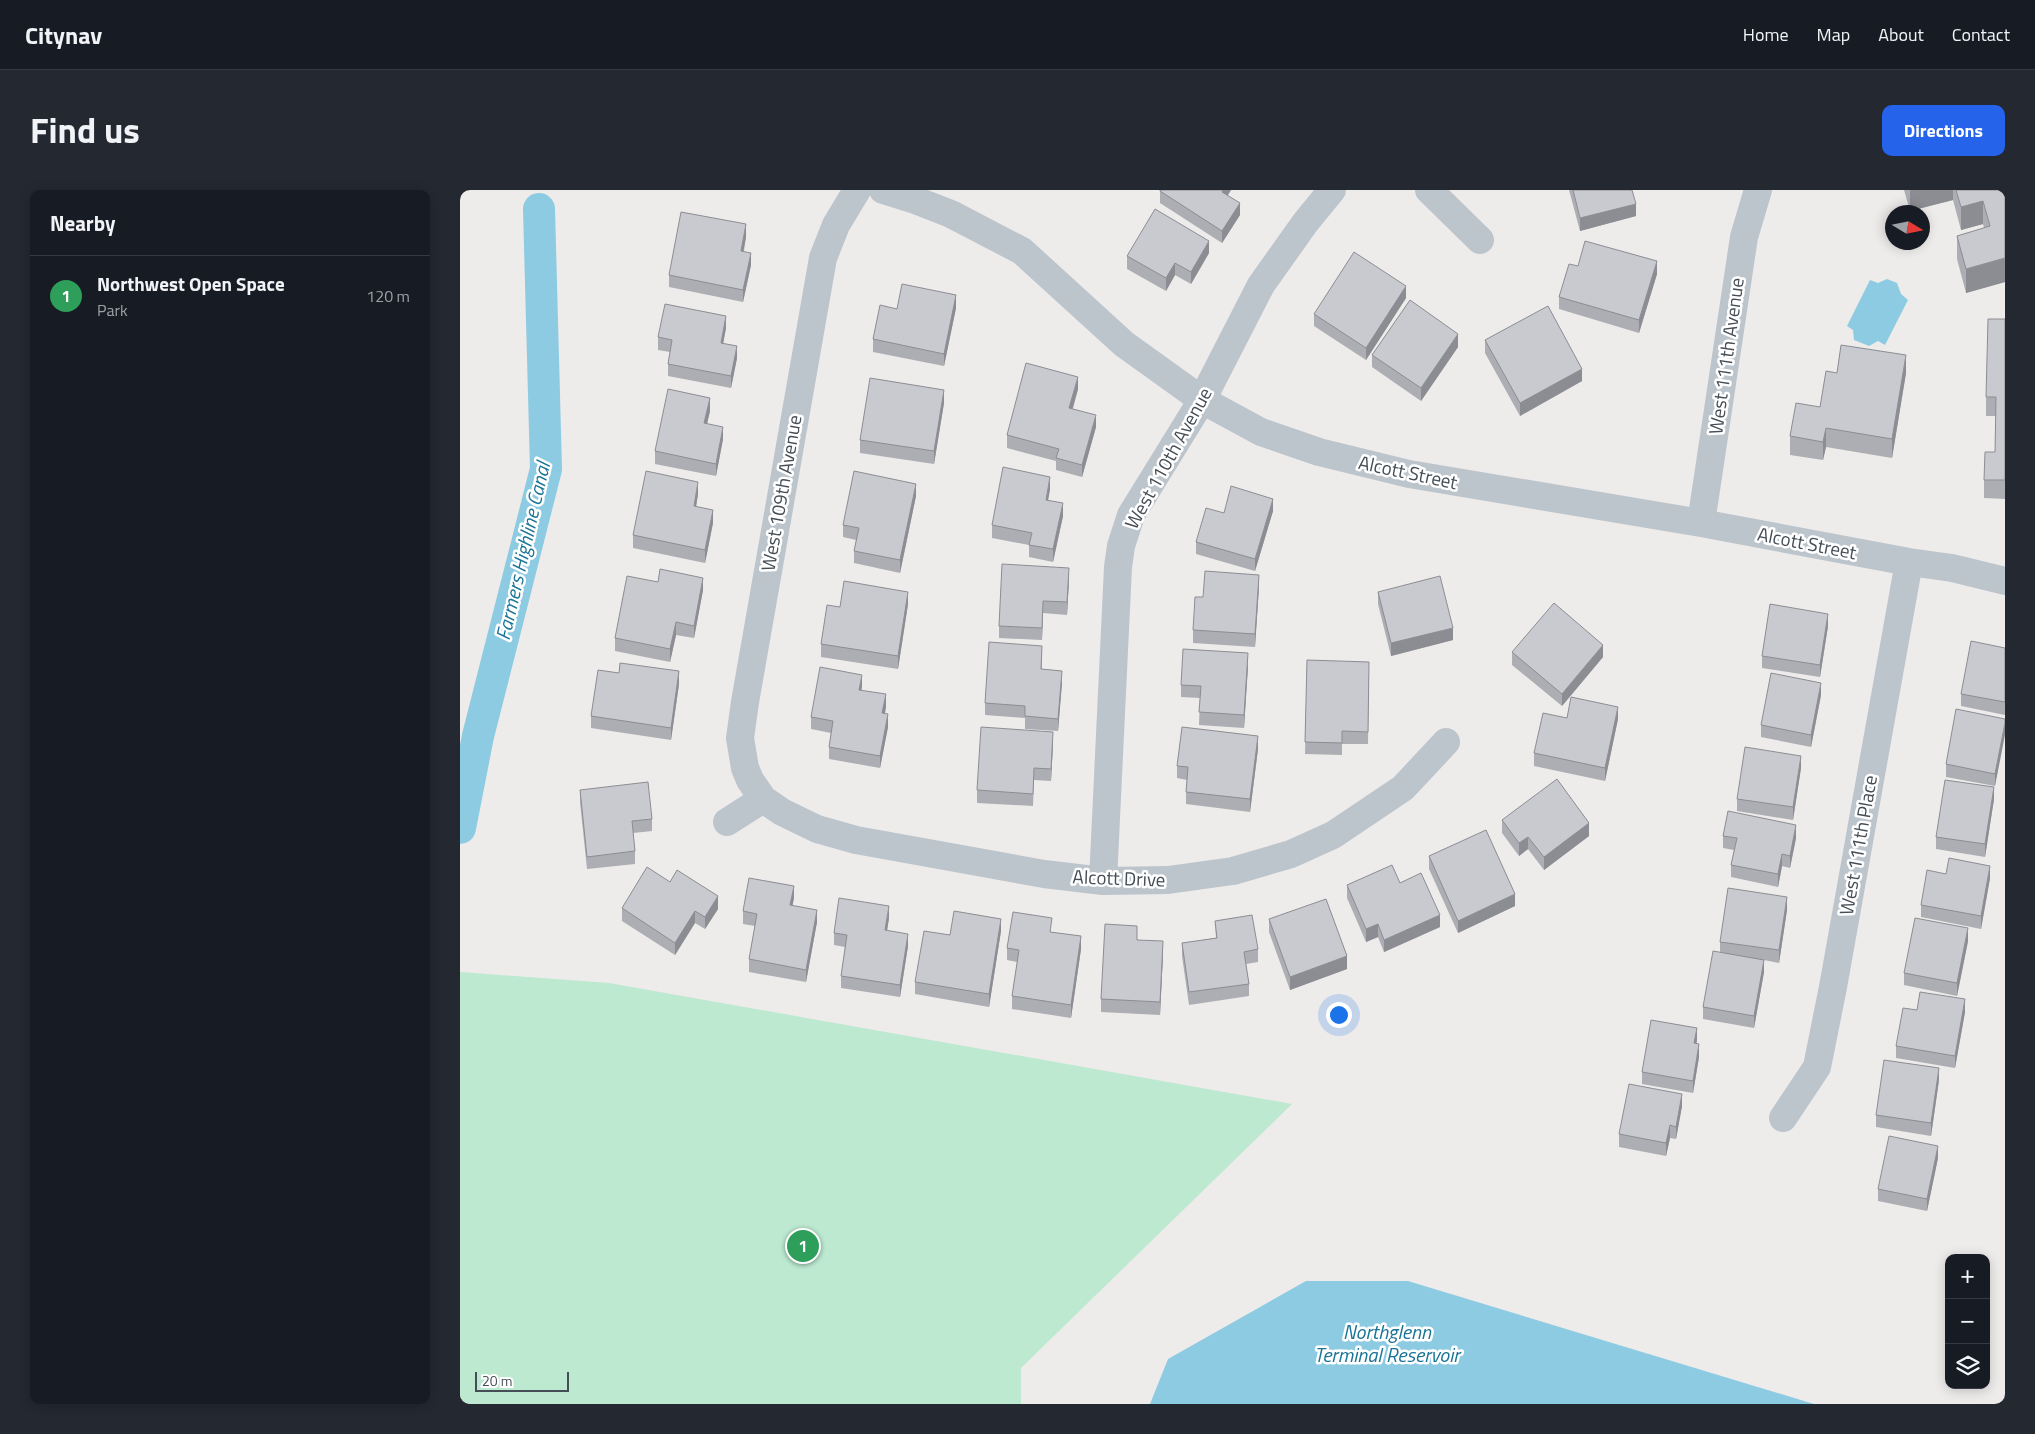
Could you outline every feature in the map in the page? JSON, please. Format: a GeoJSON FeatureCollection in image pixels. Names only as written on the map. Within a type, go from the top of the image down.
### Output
{"type":"FeatureCollection","features":[{"type":"Feature","properties":{"kind":"street","name":"West 109th Avenue"},"geometry":{"type":"LineString","coordinates":[[763,799],[750,780],[745,768],[740,738],[745,702],[823,258],[836,225],[857,190]]}},
{"type":"Feature","properties":{"kind":"street","name":"Alcott Street"},"geometry":{"type":"LineString","coordinates":[[883,190],[951,214],[1022,251],[1124,344],[1202,400],[1261,432],[1319,452],[1409,474],[1701,523],[1909,562],[1952,568],[2005,581]]}},
{"type":"Feature","properties":{"kind":"street","name":"West 110th Avenue"},"geometry":{"type":"LineString","coordinates":[[1103,881],[1118,567],[1121,546],[1131,515],[1202,400],[1261,285],[1305,223],[1332,190]]}},
{"type":"Feature","properties":{"kind":"street"},"geometry":{"type":"LineString","coordinates":[[1429,190],[1480,240]]}},
{"type":"Feature","properties":{"kind":"street","name":"West 111th Avenue"},"geometry":{"type":"LineString","coordinates":[[1701,523],[1744,237],[1758,190]]}},
{"type":"Feature","properties":{"kind":"street","name":"West 111th Place"},"geometry":{"type":"LineString","coordinates":[[1783,1118],[1817,1067],[1909,562]]}},
{"type":"Feature","properties":{"kind":"street","name":"Alcott Drive"},"geometry":{"type":"LineString","coordinates":[[763,799],[782,812],[817,829],[856,840],[1044,874],[1103,881],[1168,880],[1224,873],[1291,854],[1333,835],[1403,788],[1446,742]]}},
{"type":"Feature","properties":{"kind":"street"},"geometry":{"type":"LineString","coordinates":[[727,822],[763,799]]}},
{"type":"Feature","properties":{"kind":"green space"},"geometry":{"type":"Polygon","coordinates":[[[460,972],[609,983],[1292,1104],[1021,1368],[1021,1404],[460,1404],[460,972]]]}},
{"type":"Feature","properties":{"kind":"water"},"geometry":{"type":"Polygon","coordinates":[[[1887,279],[1897,283],[1901,294],[1908,300],[1885,345],[1878,341],[1869,346],[1854,340],[1853,330],[1847,326],[1870,280],[1878,283],[1887,279]]]}},
{"type":"Feature","properties":{"kind":"water","name":"Northglenn Terminal Reservoir"},"geometry":{"type":"Polygon","coordinates":[[[1306,1281],[1408,1281],[1814,1404],[1150,1404],[1168,1359],[1306,1281]]]}},
{"type":"Feature","properties":{"kind":"building"},"geometry":{"type":"Polygon","coordinates":[[[1160,190],[1223,190],[1222,192],[1240,203],[1222,231],[1160,190]]]}},
{"type":"Feature","properties":{"kind":"building"},"geometry":{"type":"Polygon","coordinates":[[[1573,190],[1632,190],[1636,204],[1580,218],[1573,190]]]}},
{"type":"Feature","properties":{"kind":"building"},"geometry":{"type":"Polygon","coordinates":[[[1956,190],[2005,190],[2005,258],[1966,269],[1957,236],[1990,226],[1983,201],[1961,207],[1956,190]]]}},
{"type":"Feature","properties":{"kind":"building"},"geometry":{"type":"Polygon","coordinates":[[[1155,209],[1209,241],[1191,272],[1175,263],[1166,278],[1127,256],[1155,209]]]}},
{"type":"Feature","properties":{"kind":"building"},"geometry":{"type":"Polygon","coordinates":[[[681,212],[746,224],[741,251],[751,253],[743,290],[669,275],[681,212]]]}},
{"type":"Feature","properties":{"kind":"building"},"geometry":{"type":"Polygon","coordinates":[[[1585,241],[1657,261],[1639,320],[1559,297],[1569,264],[1578,266],[1585,241]]]}},
{"type":"Feature","properties":{"kind":"building"},"geometry":{"type":"Polygon","coordinates":[[[1354,252],[1406,286],[1366,348],[1314,314],[1354,252]]]}},
{"type":"Feature","properties":{"kind":"building"},"geometry":{"type":"Polygon","coordinates":[[[902,284],[956,295],[944,354],[873,339],[880,305],[897,309],[902,284]]]}},
{"type":"Feature","properties":{"kind":"building"},"geometry":{"type":"Polygon","coordinates":[[[1410,300],[1458,334],[1421,388],[1372,355],[1410,300]]]}},
{"type":"Feature","properties":{"kind":"building"},"geometry":{"type":"Polygon","coordinates":[[[665,304],[726,316],[721,343],[737,346],[731,376],[668,364],[672,340],[658,337],[665,304]]]}},
{"type":"Feature","properties":{"kind":"building"},"geometry":{"type":"Polygon","coordinates":[[[1548,306],[1582,369],[1520,403],[1485,340],[1548,306]]]}},
{"type":"Feature","properties":{"kind":"building"},"geometry":{"type":"Polygon","coordinates":[[[1988,319],[2005,319],[2005,480],[1984,480],[1985,452],[1995,452],[1996,397],[1986,397],[1988,319]]]}},
{"type":"Feature","properties":{"kind":"building"},"geometry":{"type":"Polygon","coordinates":[[[1841,345],[1906,355],[1892,439],[1826,428],[1823,442],[1790,436],[1796,403],[1820,407],[1826,371],[1837,373],[1841,345]]]}},
{"type":"Feature","properties":{"kind":"building"},"geometry":{"type":"Polygon","coordinates":[[[1026,363],[1078,377],[1069,408],[1096,415],[1082,465],[1056,458],[1059,449],[1007,435],[1026,363]]]}},
{"type":"Feature","properties":{"kind":"building"},"geometry":{"type":"Polygon","coordinates":[[[870,378],[944,390],[934,451],[860,440],[870,378]]]}},
{"type":"Feature","properties":{"kind":"building"},"geometry":{"type":"Polygon","coordinates":[[[668,389],[710,398],[704,423],[723,427],[716,464],[655,451],[668,389]]]}},
{"type":"Feature","properties":{"kind":"building"},"geometry":{"type":"Polygon","coordinates":[[[1003,467],[1050,477],[1046,500],[1063,503],[1053,549],[1029,545],[1032,533],[992,525],[1003,467]]]}},
{"type":"Feature","properties":{"kind":"building"},"geometry":{"type":"Polygon","coordinates":[[[646,471],[698,482],[694,506],[713,510],[705,550],[633,535],[646,471]]]}},
{"type":"Feature","properties":{"kind":"building"},"geometry":{"type":"Polygon","coordinates":[[[854,471],[916,484],[900,560],[854,551],[859,528],[843,525],[854,471]]]}},
{"type":"Feature","properties":{"kind":"building"},"geometry":{"type":"Polygon","coordinates":[[[1231,486],[1273,499],[1255,559],[1196,542],[1206,508],[1224,513],[1231,486]]]}},
{"type":"Feature","properties":{"kind":"building"},"geometry":{"type":"Polygon","coordinates":[[[1002,564],[1069,568],[1067,602],[1043,601],[1042,628],[999,626],[1002,564]]]}},
{"type":"Feature","properties":{"kind":"building"},"geometry":{"type":"Polygon","coordinates":[[[660,569],[703,578],[694,626],[676,622],[670,649],[615,638],[627,576],[658,582],[660,569]]]}},
{"type":"Feature","properties":{"kind":"building"},"geometry":{"type":"Polygon","coordinates":[[[1205,571],[1259,575],[1255,634],[1193,630],[1195,597],[1203,597],[1205,571]]]}},
{"type":"Feature","properties":{"kind":"building"},"geometry":{"type":"Polygon","coordinates":[[[1440,576],[1453,628],[1391,643],[1378,592],[1440,576]]]}},
{"type":"Feature","properties":{"kind":"building"},"geometry":{"type":"Polygon","coordinates":[[[844,581],[908,592],[898,656],[821,644],[827,605],[840,607],[844,581]]]}},
{"type":"Feature","properties":{"kind":"building"},"geometry":{"type":"Polygon","coordinates":[[[1554,603],[1603,645],[1562,694],[1512,652],[1554,603]]]}},
{"type":"Feature","properties":{"kind":"building"},"geometry":{"type":"Polygon","coordinates":[[[1770,604],[1828,614],[1820,665],[1762,656],[1770,604]]]}},
{"type":"Feature","properties":{"kind":"building"},"geometry":{"type":"Polygon","coordinates":[[[1971,641],[2005,648],[2005,702],[1961,694],[1971,641]]]}},
{"type":"Feature","properties":{"kind":"building"},"geometry":{"type":"Polygon","coordinates":[[[989,642],[1042,646],[1041,669],[1062,671],[1058,719],[1025,716],[1025,706],[985,703],[989,642]]]}},
{"type":"Feature","properties":{"kind":"building"},"geometry":{"type":"Polygon","coordinates":[[[1183,649],[1248,653],[1244,715],[1199,712],[1201,686],[1181,685],[1183,649]]]}},
{"type":"Feature","properties":{"kind":"building"},"geometry":{"type":"Polygon","coordinates":[[[1307,660],[1369,662],[1368,732],[1342,731],[1342,743],[1305,742],[1307,660]]]}},
{"type":"Feature","properties":{"kind":"building"},"geometry":{"type":"Polygon","coordinates":[[[620,663],[679,671],[671,728],[591,716],[598,670],[619,673],[620,663]]]}},
{"type":"Feature","properties":{"kind":"building"},"geometry":{"type":"Polygon","coordinates":[[[820,667],[862,675],[859,690],[886,694],[882,713],[888,714],[880,756],[829,747],[833,721],[811,717],[820,667]]]}},
{"type":"Feature","properties":{"kind":"building"},"geometry":{"type":"Polygon","coordinates":[[[1771,673],[1821,683],[1811,735],[1761,725],[1771,673]]]}},
{"type":"Feature","properties":{"kind":"building"},"geometry":{"type":"Polygon","coordinates":[[[1571,697],[1618,707],[1605,768],[1534,753],[1543,713],[1567,718],[1571,697]]]}},
{"type":"Feature","properties":{"kind":"building"},"geometry":{"type":"Polygon","coordinates":[[[1956,709],[2005,719],[1995,774],[1946,764],[1956,709]]]}},
{"type":"Feature","properties":{"kind":"building"},"geometry":{"type":"Polygon","coordinates":[[[981,727],[1053,732],[1051,769],[1034,768],[1033,794],[977,790],[981,727]]]}},
{"type":"Feature","properties":{"kind":"building"},"geometry":{"type":"Polygon","coordinates":[[[1182,727],[1258,736],[1250,799],[1186,792],[1188,767],[1177,766],[1182,727]]]}},
{"type":"Feature","properties":{"kind":"building"},"geometry":{"type":"Polygon","coordinates":[[[1745,747],[1801,756],[1793,807],[1737,799],[1745,747]]]}},
{"type":"Feature","properties":{"kind":"building"},"geometry":{"type":"Polygon","coordinates":[[[1557,779],[1589,823],[1544,857],[1528,837],[1519,843],[1502,820],[1557,779]]]}},
{"type":"Feature","properties":{"kind":"building"},"geometry":{"type":"Polygon","coordinates":[[[1945,780],[1994,787],[1985,844],[1936,837],[1945,780]]]}},
{"type":"Feature","properties":{"kind":"building"},"geometry":{"type":"Polygon","coordinates":[[[648,782],[652,819],[632,821],[635,851],[587,857],[580,790],[648,782]]]}},
{"type":"Feature","properties":{"kind":"building"},"geometry":{"type":"Polygon","coordinates":[[[1728,811],[1796,825],[1790,856],[1782,854],[1778,874],[1731,865],[1737,838],[1723,836],[1728,811]]]}},
{"type":"Feature","properties":{"kind":"building"},"geometry":{"type":"Polygon","coordinates":[[[1486,830],[1515,894],[1458,921],[1429,856],[1486,830]]]}},
{"type":"Feature","properties":{"kind":"building"},"geometry":{"type":"Polygon","coordinates":[[[1949,858],[1990,866],[1981,916],[1921,905],[1927,870],[1946,874],[1949,858]]]}},
{"type":"Feature","properties":{"kind":"building"},"geometry":{"type":"Polygon","coordinates":[[[1392,865],[1400,883],[1421,873],[1440,915],[1384,940],[1378,924],[1366,929],[1347,885],[1392,865]]]}},
{"type":"Feature","properties":{"kind":"building"},"geometry":{"type":"Polygon","coordinates":[[[647,867],[670,882],[677,870],[718,896],[705,917],[695,911],[675,943],[622,908],[647,867]]]}},
{"type":"Feature","properties":{"kind":"building"},"geometry":{"type":"Polygon","coordinates":[[[749,878],[794,886],[790,905],[817,910],[806,970],[749,959],[757,914],[743,911],[749,878]]]}},
{"type":"Feature","properties":{"kind":"building"},"geometry":{"type":"Polygon","coordinates":[[[1728,888],[1787,897],[1779,950],[1720,942],[1728,888]]]}},
{"type":"Feature","properties":{"kind":"building"},"geometry":{"type":"Polygon","coordinates":[[[839,898],[889,906],[885,930],[908,934],[900,985],[841,976],[847,935],[834,933],[839,898]]]}},
{"type":"Feature","properties":{"kind":"building"},"geometry":{"type":"Polygon","coordinates":[[[1326,899],[1347,956],[1290,977],[1269,919],[1326,899]]]}},
{"type":"Feature","properties":{"kind":"building"},"geometry":{"type":"Polygon","coordinates":[[[954,911],[1001,919],[989,994],[915,982],[924,931],[950,935],[954,911]]]}},
{"type":"Feature","properties":{"kind":"building"},"geometry":{"type":"Polygon","coordinates":[[[1013,912],[1052,918],[1050,932],[1081,936],[1071,1005],[1012,996],[1019,950],[1007,948],[1013,912]]]}},
{"type":"Feature","properties":{"kind":"building"},"geometry":{"type":"Polygon","coordinates":[[[1252,915],[1258,949],[1244,952],[1249,984],[1189,992],[1182,943],[1217,938],[1215,921],[1252,915]]]}},
{"type":"Feature","properties":{"kind":"building"},"geometry":{"type":"Polygon","coordinates":[[[1915,918],[1968,928],[1957,983],[1904,973],[1915,918]]]}},
{"type":"Feature","properties":{"kind":"building"},"geometry":{"type":"Polygon","coordinates":[[[1105,924],[1137,926],[1137,940],[1163,941],[1160,1002],[1101,999],[1105,924]]]}},
{"type":"Feature","properties":{"kind":"building"},"geometry":{"type":"Polygon","coordinates":[[[1713,951],[1764,960],[1754,1016],[1703,1007],[1713,951]]]}},
{"type":"Feature","properties":{"kind":"building"},"geometry":{"type":"Polygon","coordinates":[[[1920,992],[1965,999],[1955,1056],[1896,1046],[1903,1008],[1917,1010],[1920,992]]]}},
{"type":"Feature","properties":{"kind":"building"},"geometry":{"type":"Polygon","coordinates":[[[1651,1020],[1697,1028],[1694,1043],[1699,1044],[1693,1081],[1642,1072],[1651,1020]]]}},
{"type":"Feature","properties":{"kind":"building"},"geometry":{"type":"Polygon","coordinates":[[[1884,1060],[1939,1068],[1931,1123],[1876,1115],[1884,1060]]]}},
{"type":"Feature","properties":{"kind":"building"},"geometry":{"type":"Polygon","coordinates":[[[1629,1084],[1682,1094],[1676,1127],[1670,1125],[1666,1143],[1619,1134],[1629,1084]]]}},
{"type":"Feature","properties":{"kind":"building"},"geometry":{"type":"Polygon","coordinates":[[[1889,1136],[1938,1146],[1927,1199],[1878,1189],[1889,1136]]]}},
{"type":"Feature","properties":{"kind":"waterway","name":"Farmers Highline Canal"},"geometry":{"type":"LineString","coordinates":[[460,828],[478,736],[546,469],[539,209]]}},
{"type":"Feature","properties":{"kind":"place","name":"Northwest Open Space"},"geometry":{"type":"Point","coordinates":[803,1246]}}]}
